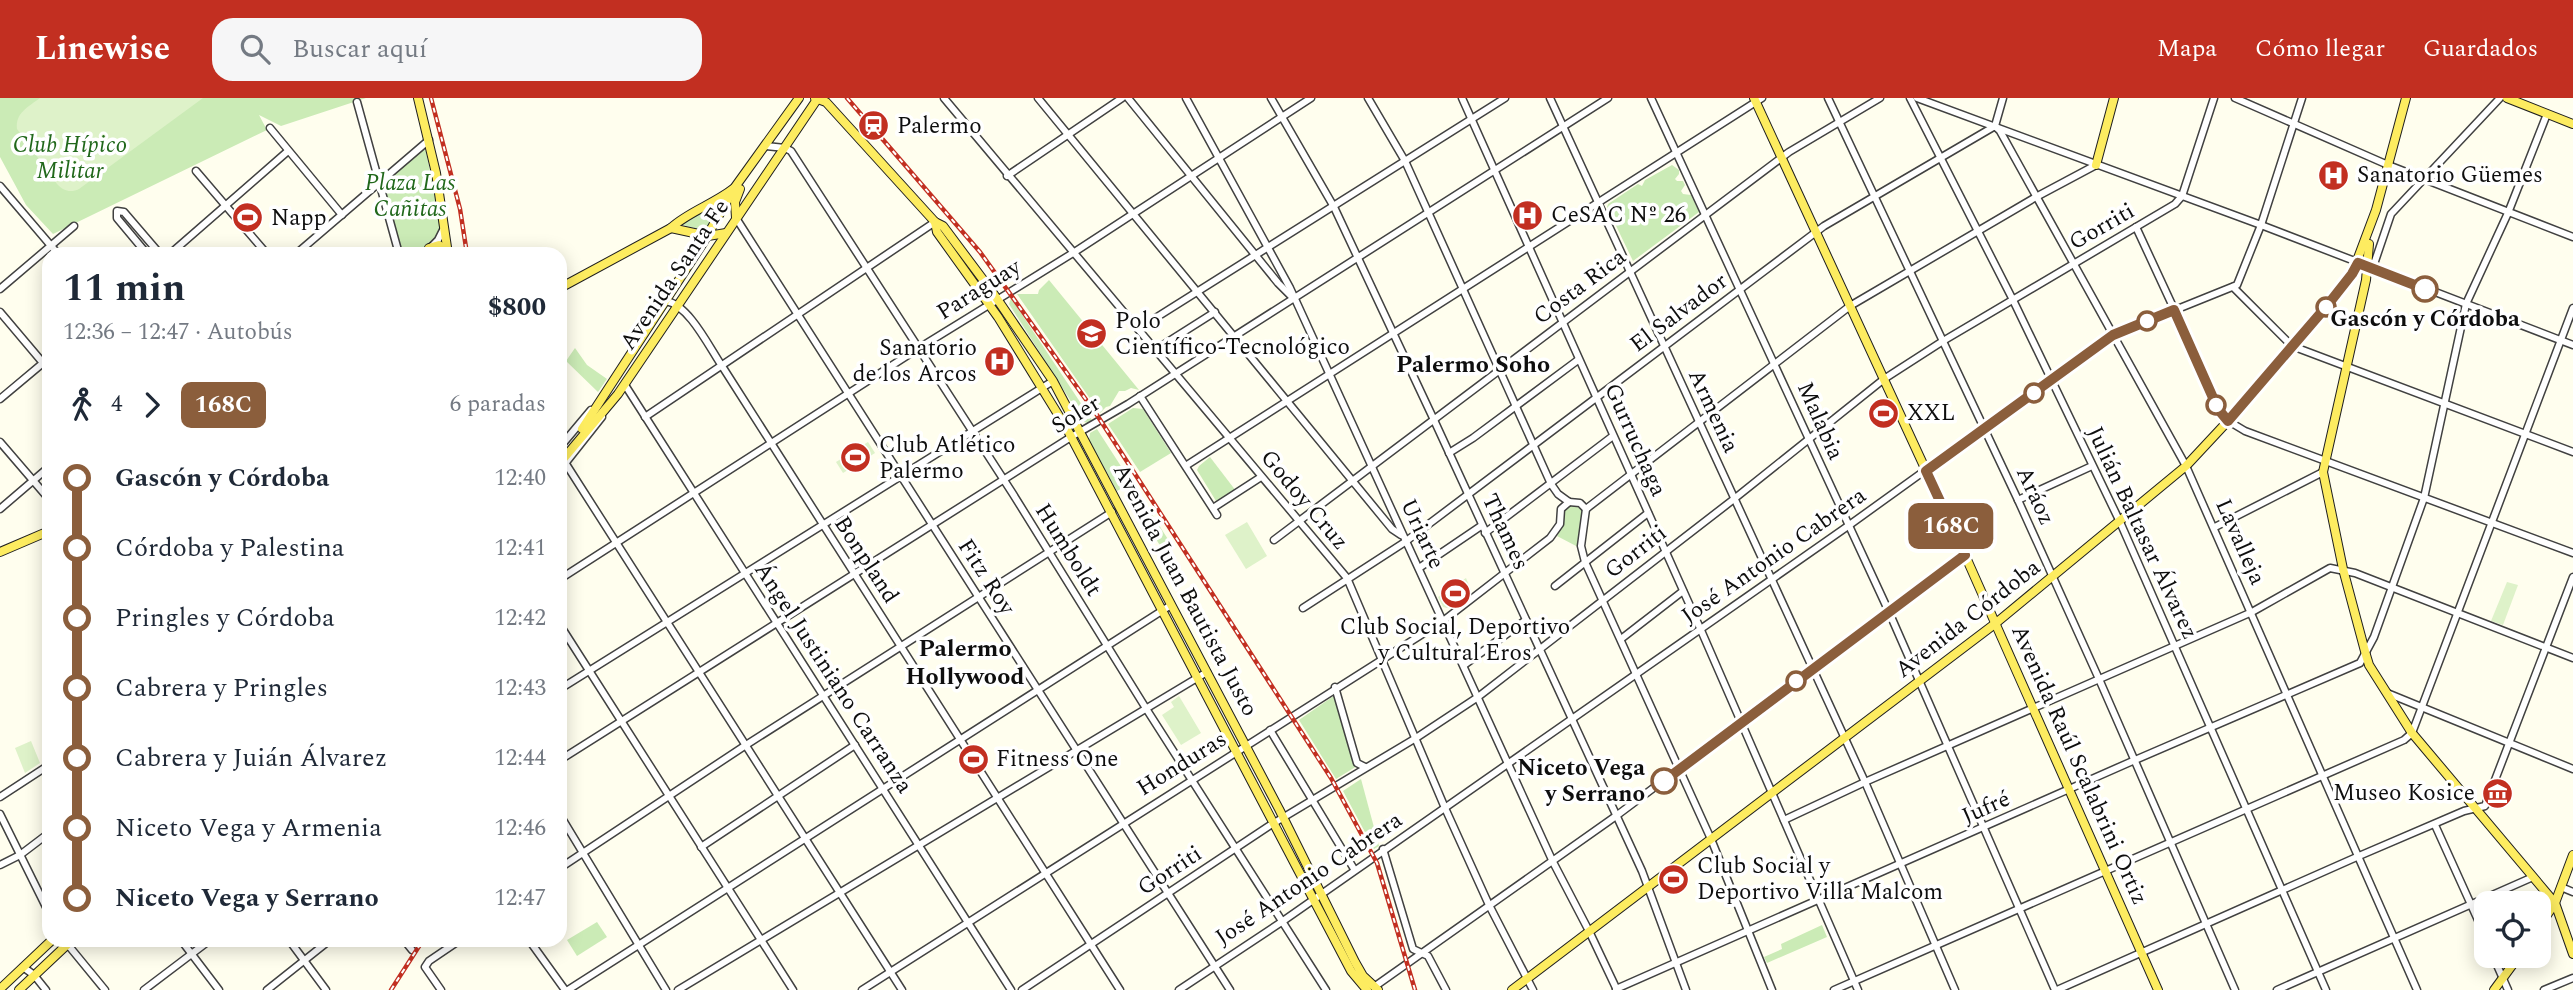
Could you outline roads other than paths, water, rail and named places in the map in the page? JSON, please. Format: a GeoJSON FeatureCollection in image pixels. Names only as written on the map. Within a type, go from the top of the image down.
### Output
{"type":"FeatureCollection","features":[{"type":"Feature","properties":{"kind":"main road"},"geometry":{"type":"LineString","coordinates":[[418,98],[429,140],[447,247]]}},
{"type":"Feature","properties":{"kind":"main road","name":"Avenida Santa Fe"},"geometry":{"type":"LineString","coordinates":[[567,446],[592,416],[700,249],[735,187],[799,98]]}},
{"type":"Feature","properties":{"kind":"main road","name":"Avenida Santa Fe"},"geometry":{"type":"LineString","coordinates":[[567,458],[625,385],[817,98]]}},
{"type":"Feature","properties":{"kind":"main road","name":"Avenida Juan Bautista Justo"},"geometry":{"type":"LineString","coordinates":[[817,98],[827,102],[935,222],[943,226],[993,301],[1053,381],[1283,818],[1355,962],[1372,989]]}},
{"type":"Feature","properties":{"kind":"main road"},"geometry":{"type":"LineString","coordinates":[[2096,165],[2114,98]]}},
{"type":"Feature","properties":{"kind":"main road","name":"Avenida Córdoba"},"geometry":{"type":"LineString","coordinates":[[1512,990],[1996,623],[2186,466],[2228,421],[2352,274],[2365,266],[2376,210],[2406,98]]}},
{"type":"Feature","properties":{"kind":"main road"},"geometry":{"type":"LineString","coordinates":[[2507,98],[2573,124]]}},
{"type":"Feature","properties":{"kind":"main road","name":"Avenida Raúl Scalabrini Ortiz"},"geometry":{"type":"LineString","coordinates":[[1757,99],[1815,232],[1996,623],[2158,990]]}},
{"type":"Feature","properties":{"kind":"main road"},"geometry":{"type":"LineString","coordinates":[[736,218],[736,198],[751,174],[752,165]]}},
{"type":"Feature","properties":{"kind":"main road"},"geometry":{"type":"LineString","coordinates":[[567,284],[671,228],[735,187]]}},
{"type":"Feature","properties":{"kind":"main road"},"geometry":{"type":"LineString","coordinates":[[671,228],[708,236],[726,233]]}},
{"type":"Feature","properties":{"kind":"main road"},"geometry":{"type":"LineString","coordinates":[[685,231],[700,249]]}},
{"type":"Feature","properties":{"kind":"main road"},"geometry":{"type":"LineString","coordinates":[[2365,266],[2366,280],[2323,472],[2343,569],[2369,665],[2412,733],[2555,903],[2573,954]]}},
{"type":"Feature","properties":{"kind":"main road","name":"Avenida Juan Bautista Justo"},"geometry":{"type":"LineString","coordinates":[[993,301],[1071,437],[1351,971],[1372,989]]}},
{"type":"Feature","properties":{"kind":"main road"},"geometry":{"type":"LineString","coordinates":[[625,385],[624,372],[641,346],[645,333]]}},
{"type":"Feature","properties":{"kind":"main road"},"geometry":{"type":"LineString","coordinates":[[0,552],[42,534]]}},
{"type":"Feature","properties":{"kind":"main road"},"geometry":{"type":"LineString","coordinates":[[2551,909],[2573,855]]}},
{"type":"Feature","properties":{"kind":"main road"},"geometry":{"type":"LineString","coordinates":[[1,985],[44,947]]}},
{"type":"Feature","properties":{"kind":"main road"},"geometry":{"type":"LineString","coordinates":[[19,990],[62,947]]}},
{"type":"Feature","properties":{"kind":"main road"},"geometry":{"type":"LineString","coordinates":[[2494,990],[2510,968]]}},
{"type":"Feature","properties":{"kind":"street"},"geometry":{"type":"LineString","coordinates":[[1038,98],[1392,529],[1403,538]]}},
{"type":"Feature","properties":{"kind":"street"},"geometry":{"type":"LineString","coordinates":[[1007,176],[1122,98]]}},
{"type":"Feature","properties":{"kind":"street"},"geometry":{"type":"LineString","coordinates":[[1128,98],[1255,255],[1294,298]]}},
{"type":"Feature","properties":{"kind":"street","name":"Uriarte"},"geometry":{"type":"LineString","coordinates":[[1186,98],[1269,246],[1553,862],[1617,990]]}},
{"type":"Feature","properties":{"kind":"street","name":"Thames"},"geometry":{"type":"LineString","coordinates":[[1271,98],[1334,207],[1434,420],[1648,886],[1686,990]]}},
{"type":"Feature","properties":{"kind":"street","name":"Paraguay"},"geometry":{"type":"LineString","coordinates":[[567,575],[919,348],[1134,214],[1311,98]]}},
{"type":"Feature","properties":{"kind":"street"},"geometry":{"type":"LineString","coordinates":[[1368,98],[1405,161],[1551,484],[1558,494],[1569,502],[1577,502],[1586,509]]}},
{"type":"Feature","properties":{"kind":"street","name":"Gurruchaga"},"geometry":{"type":"LineString","coordinates":[[1462,98],[1700,628],[1858,990]]}},
{"type":"Feature","properties":{"kind":"street"},"geometry":{"type":"LineString","coordinates":[[1138,329],[1506,98]]}},
{"type":"Feature","properties":{"kind":"street","name":"Armenia"},"geometry":{"type":"LineString","coordinates":[[1550,98],[1865,782],[1955,990]]}},
{"type":"Feature","properties":{"kind":"street","name":"Soler"},"geometry":{"type":"LineString","coordinates":[[567,756],[1608,98]]}},
{"type":"Feature","properties":{"kind":"street","name":"Malabia"},"geometry":{"type":"LineString","coordinates":[[1651,98],[1776,364],[2056,990]]}},
{"type":"Feature","properties":{"kind":"street","name":"Aráoz"},"geometry":{"type":"LineString","coordinates":[[1828,98],[2018,500],[2235,990]]}},
{"type":"Feature","properties":{"kind":"street","name":"Costa Rica"},"geometry":{"type":"LineString","coordinates":[[1274,540],[1782,157],[1880,98]]}},
{"type":"Feature","properties":{"kind":"street","name":"Julián Baltasar Álvarez"},"geometry":{"type":"LineString","coordinates":[[1910,98],[2013,300],[2120,522],[2326,990]]}},
{"type":"Feature","properties":{"kind":"street"},"geometry":{"type":"LineString","coordinates":[[1917,98],[2261,225],[2573,345]]}},
{"type":"Feature","properties":{"kind":"street"},"geometry":{"type":"LineString","coordinates":[[1995,126],[2003,98]]}},
{"type":"Feature","properties":{"kind":"street"},"geometry":{"type":"LineString","coordinates":[[2182,196],[2214,98]]}},
{"type":"Feature","properties":{"kind":"street"},"geometry":{"type":"LineString","coordinates":[[2235,98],[2388,165],[2573,237]]}},
{"type":"Feature","properties":{"kind":"street"},"geometry":{"type":"LineString","coordinates":[[2302,98],[2261,225],[2240,279],[2233,288],[2292,346],[2573,452]]}},
{"type":"Feature","properties":{"kind":"street"},"geometry":{"type":"LineString","coordinates":[[2365,266],[2388,218],[2500,98]]}},
{"type":"Feature","properties":{"kind":"street","name":"Godoy Cruz"},"geometry":{"type":"LineString","coordinates":[[946,99],[1007,176],[1347,578],[1445,808],[1489,905],[1533,990]]}},
{"type":"Feature","properties":{"kind":"street"},"geometry":{"type":"LineString","coordinates":[[1187,465],[1677,153],[1757,99]]}},
{"type":"Feature","properties":{"kind":"street"},"geometry":{"type":"LineString","coordinates":[[357,102],[396,247]]}},
{"type":"Feature","properties":{"kind":"street"},"geometry":{"type":"LineString","coordinates":[[2366,655],[2424,498],[2466,304],[2508,212],[2547,114]]}},
{"type":"Feature","properties":{"kind":"street","name":"El Salvador"},"geometry":{"type":"LineString","coordinates":[[1303,608],[1468,494],[1815,232],[1995,126]]}},
{"type":"Feature","properties":{"kind":"street","name":"Lavalleja"},"geometry":{"type":"LineString","coordinates":[[1995,126],[2186,466],[2417,990]]}},
{"type":"Feature","properties":{"kind":"street"},"geometry":{"type":"LineString","coordinates":[[270,128],[342,215]]}},
{"type":"Feature","properties":{"kind":"street"},"geometry":{"type":"LineString","coordinates":[[304,247],[429,140]]}},
{"type":"Feature","properties":{"kind":"street"},"geometry":{"type":"LineString","coordinates":[[766,146],[785,148]]}},
{"type":"Feature","properties":{"kind":"street","name":"Humboldt"},"geometry":{"type":"LineString","coordinates":[[785,148],[791,151],[919,348],[1326,990]]}},
{"type":"Feature","properties":{"kind":"street"},"geometry":{"type":"LineString","coordinates":[[178,247],[288,151]]}},
{"type":"Feature","properties":{"kind":"street"},"geometry":{"type":"LineString","coordinates":[[1772,990],[1711,839],[1585,562],[1581,546],[1586,509],[1850,306],[1978,230],[2096,165]]}},
{"type":"Feature","properties":{"kind":"street"},"geometry":{"type":"LineString","coordinates":[[196,171],[261,247]]}},
{"type":"Feature","properties":{"kind":"street"},"geometry":{"type":"LineString","coordinates":[[0,186],[51,245]]}},
{"type":"Feature","properties":{"kind":"street","name":"Gorriti"},"geometry":{"type":"LineString","coordinates":[[1022,990],[1275,823],[1416,738],[1478,697],[1884,379],[1943,341],[2169,208],[2182,196]]}},
{"type":"Feature","properties":{"kind":"street"},"geometry":{"type":"LineString","coordinates":[[141,247],[117,218],[117,211],[124,212],[154,247]]}},
{"type":"Feature","properties":{"kind":"street","name":"Fitz Roy"},"geometry":{"type":"LineString","coordinates":[[736,218],[1230,990]]}},
{"type":"Feature","properties":{"kind":"street"},"geometry":{"type":"LineString","coordinates":[[645,417],[935,222]]}},
{"type":"Feature","properties":{"kind":"street"},"geometry":{"type":"LineString","coordinates":[[49,247],[74,226]]}},
{"type":"Feature","properties":{"kind":"street"},"geometry":{"type":"LineString","coordinates":[[430,247],[441,235],[444,226]]}},
{"type":"Feature","properties":{"kind":"street"},"geometry":{"type":"LineString","coordinates":[[2136,227],[2218,409],[2228,421],[2245,431],[2573,554]]}},
{"type":"Feature","properties":{"kind":"street"},"geometry":{"type":"LineString","coordinates":[[0,289],[42,253]]}},
{"type":"Feature","properties":{"kind":"street","name":"José Antonio Cabrera"},"geometry":{"type":"LineString","coordinates":[[1179,990],[1283,921],[1848,526],[2113,335],[2233,288]]}},
{"type":"Feature","properties":{"kind":"street"},"geometry":{"type":"LineString","coordinates":[[666,301],[678,305]]}},
{"type":"Feature","properties":{"kind":"street","name":"Bonpland"},"geometry":{"type":"LineString","coordinates":[[678,305],[684,309],[722,366],[1120,990]]}},
{"type":"Feature","properties":{"kind":"street"},"geometry":{"type":"LineString","coordinates":[[1834,990],[2404,740],[2412,733],[2573,308]]}},
{"type":"Feature","properties":{"kind":"street"},"geometry":{"type":"LineString","coordinates":[[0,312],[42,356]]}},
{"type":"Feature","properties":{"kind":"street"},"geometry":{"type":"LineString","coordinates":[[1155,349],[1215,312]]}},
{"type":"Feature","properties":{"kind":"street"},"geometry":{"type":"LineString","coordinates":[[1449,453],[1578,359]]}},
{"type":"Feature","properties":{"kind":"street"},"geometry":{"type":"LineString","coordinates":[[0,399],[42,363]]}},
{"type":"Feature","properties":{"kind":"street"},"geometry":{"type":"LineString","coordinates":[[567,685],[1053,381]]}},
{"type":"Feature","properties":{"kind":"street","name":"Ángel Justiniano Carranza"},"geometry":{"type":"LineString","coordinates":[[625,385],[1011,990]]}},
{"type":"Feature","properties":{"kind":"street"},"geometry":{"type":"LineString","coordinates":[[1140,396],[1215,511],[1261,477]]}},
{"type":"Feature","properties":{"kind":"street","name":"Avenida Santa Fe"},"geometry":{"type":"LineString","coordinates":[[567,439],[602,398]]}},
{"type":"Feature","properties":{"kind":"street"},"geometry":{"type":"LineString","coordinates":[[1419,568],[1483,530],[1551,484],[1613,436]]}},
{"type":"Feature","properties":{"kind":"street"},"geometry":{"type":"LineString","coordinates":[[0,442],[42,491]]}},
{"type":"Feature","properties":{"kind":"street"},"geometry":{"type":"LineString","coordinates":[[2018,500],[2092,466]]}},
{"type":"Feature","properties":{"kind":"street"},"geometry":{"type":"LineString","coordinates":[[567,469],[668,622],[902,990]]}},
{"type":"Feature","properties":{"kind":"street"},"geometry":{"type":"LineString","coordinates":[[2215,527],[2323,472]]}},
{"type":"Feature","properties":{"kind":"street"},"geometry":{"type":"LineString","coordinates":[[0,509],[42,474]]}},
{"type":"Feature","properties":{"kind":"street","name":"Honduras"},"geometry":{"type":"LineString","coordinates":[[862,990],[1335,687],[1443,621],[1555,533],[1560,524],[1561,509],[1569,502]]}},
{"type":"Feature","properties":{"kind":"street"},"geometry":{"type":"LineString","coordinates":[[567,862],[1120,508]]}},
{"type":"Feature","properties":{"kind":"street"},"geometry":{"type":"LineString","coordinates":[[1555,586],[1648,513]]}},
{"type":"Feature","properties":{"kind":"street"},"geometry":{"type":"LineString","coordinates":[[1372,989],[1616,816],[1965,555]]}},
{"type":"Feature","properties":{"kind":"street"},"geometry":{"type":"LineString","coordinates":[[1784,820],[2252,612],[2325,569],[2343,569],[2573,658]]}},
{"type":"Feature","properties":{"kind":"street"},"geometry":{"type":"LineString","coordinates":[[2056,990],[2359,856],[2464,811],[2485,806],[2573,577]]}},
{"type":"Feature","properties":{"kind":"street"},"geometry":{"type":"LineString","coordinates":[[1621,639],[1683,591]]}},
{"type":"Feature","properties":{"kind":"street"},"geometry":{"type":"LineString","coordinates":[[534,947],[566,990],[638,947],[882,788],[1171,606]]}},
{"type":"Feature","properties":{"kind":"street"},"geometry":{"type":"LineString","coordinates":[[1464,665],[1526,620]]}},
{"type":"Feature","properties":{"kind":"street"},"geometry":{"type":"LineString","coordinates":[[567,636],[793,990]]}},
{"type":"Feature","properties":{"kind":"street","name":"Jufré"},"geometry":{"type":"LineString","coordinates":[[1617,990],[1900,863],[2360,663],[2366,655]]}},
{"type":"Feature","properties":{"kind":"street"},"geometry":{"type":"LineString","coordinates":[[678,990],[1207,672]]}},
{"type":"Feature","properties":{"kind":"street"},"geometry":{"type":"LineString","coordinates":[[1335,687],[1357,763],[1365,767]]}},
{"type":"Feature","properties":{"kind":"street"},"geometry":{"type":"LineString","coordinates":[[2387,693],[2573,769]]}},
{"type":"Feature","properties":{"kind":"street"},"geometry":{"type":"LineString","coordinates":[[1270,730],[1354,869]]}},
{"type":"Feature","properties":{"kind":"street"},"geometry":{"type":"LineString","coordinates":[[701,847],[855,745]]}},
{"type":"Feature","properties":{"kind":"street"},"geometry":{"type":"LineString","coordinates":[[0,797],[42,770]]}},
{"type":"Feature","properties":{"kind":"street"},"geometry":{"type":"LineString","coordinates":[[0,814],[42,899]]}},
{"type":"Feature","properties":{"kind":"street"},"geometry":{"type":"LineString","coordinates":[[2435,825],[2474,912]]}},
{"type":"Feature","properties":{"kind":"street"},"geometry":{"type":"LineString","coordinates":[[567,827],[666,990]]}},
{"type":"Feature","properties":{"kind":"street"},"geometry":{"type":"LineString","coordinates":[[0,865],[20,855],[42,838]]}},
{"type":"Feature","properties":{"kind":"street"},"geometry":{"type":"LineString","coordinates":[[1383,849],[1413,949],[1428,956],[1446,990]]}},
{"type":"Feature","properties":{"kind":"street"},"geometry":{"type":"LineString","coordinates":[[2277,990],[2533,877]]}},
{"type":"Feature","properties":{"kind":"street"},"geometry":{"type":"LineString","coordinates":[[2561,887],[2573,892]]}},
{"type":"Feature","properties":{"kind":"street"},"geometry":{"type":"LineString","coordinates":[[73,947],[105,990]]}},
{"type":"Feature","properties":{"kind":"street"},"geometry":{"type":"LineString","coordinates":[[186,947],[219,990]]}},
{"type":"Feature","properties":{"kind":"street"},"geometry":{"type":"LineString","coordinates":[[144,990],[201,947]]}},
{"type":"Feature","properties":{"kind":"street"},"geometry":{"type":"LineString","coordinates":[[294,947],[326,990]]}},
{"type":"Feature","properties":{"kind":"street"},"geometry":{"type":"LineString","coordinates":[[267,990],[321,947]]}},
{"type":"Feature","properties":{"kind":"street"},"geometry":{"type":"LineString","coordinates":[[441,990],[425,967],[429,961],[450,947]]}},
{"type":"Feature","properties":{"kind":"street"},"geometry":{"type":"LineString","coordinates":[[23,967],[47,990]]}},
{"type":"Feature","properties":{"kind":"street"},"geometry":{"type":"LineString","coordinates":[[2499,968],[2508,990]]}},
{"type":"Feature","properties":{"kind":"street"},"geometry":{"type":"LineString","coordinates":[[2544,990],[2573,978]]}},
{"type":"Feature","properties":{"kind":"street"},"geometry":{"type":"LineString","coordinates":[[689,983],[698,990]]}},
{"type":"Feature","properties":{"kind":"railway"},"geometry":{"type":"LineString","coordinates":[[431,98],[460,209],[466,247]]}},
{"type":"Feature","properties":{"kind":"railway"},"geometry":{"type":"LineString","coordinates":[[847,98],[980,252],[1097,415],[1331,778],[1377,863],[1415,990]]}},
{"type":"Feature","properties":{"kind":"railway"},"geometry":{"type":"LineString","coordinates":[[391,990],[419,947]]}},
{"type":"Feature","properties":{"kind":"place","name":"Palermo"},"geometry":{"type":"Point","coordinates":[874,126]}},
{"type":"Feature","properties":{"kind":"place","name":"Sanatorio Güemes"},"geometry":{"type":"Point","coordinates":[2334,175]}},
{"type":"Feature","properties":{"kind":"place","name":"CeSAC Nº 26"},"geometry":{"type":"Point","coordinates":[1528,215]}},
{"type":"Feature","properties":{"kind":"place","name":"Napp"},"geometry":{"type":"Point","coordinates":[248,218]}},
{"type":"Feature","properties":{"kind":"place","name":"Gascón y Córdoba"},"geometry":{"type":"Point","coordinates":[2425,289]}},
{"type":"Feature","properties":{"kind":"place","name":"Polo Científico-Tecnológico"},"geometry":{"type":"Point","coordinates":[1092,334]}},
{"type":"Feature","properties":{"kind":"place","name":"Sanatorio de los Arcos"},"geometry":{"type":"Point","coordinates":[1000,361]}},
{"type":"Feature","properties":{"kind":"place","name":"XXL"},"geometry":{"type":"Point","coordinates":[1884,413]}},
{"type":"Feature","properties":{"kind":"place","name":"Club Atlético Palermo"},"geometry":{"type":"Point","coordinates":[856,458]}},
{"type":"Feature","properties":{"kind":"place","name":"Club Social, Deportivo y Cultural Eros"},"geometry":{"type":"Point","coordinates":[1455,593]}},
{"type":"Feature","properties":{"kind":"place","name":"Fitness One"},"geometry":{"type":"Point","coordinates":[973,759]}},
{"type":"Feature","properties":{"kind":"place","name":"Niceto Vega y Serrano"},"geometry":{"type":"Point","coordinates":[1664,781]}},
{"type":"Feature","properties":{"kind":"place","name":"Museo Kosice"},"geometry":{"type":"Point","coordinates":[2498,793]}},
{"type":"Feature","properties":{"kind":"place","name":"Club Social y Deportivo Villa Malcom"},"geometry":{"type":"Point","coordinates":[1674,879]}},
{"type":"Feature","properties":{"kind":"district","name":"Palermo Soho"},"geometry":{"type":"Point","coordinates":[1473,365]}},
{"type":"Feature","properties":{"kind":"district","name":"Palermo Hollywood"},"geometry":{"type":"Point","coordinates":[965,663]}},
{"type":"Feature","properties":{"kind":"park label","name":"Club Hípico Militar"},"geometry":{"type":"Point","coordinates":[70,158]}},
{"type":"Feature","properties":{"kind":"park label","name":"Plaza Las Cañitas"},"geometry":{"type":"Point","coordinates":[410,196]}}]}
